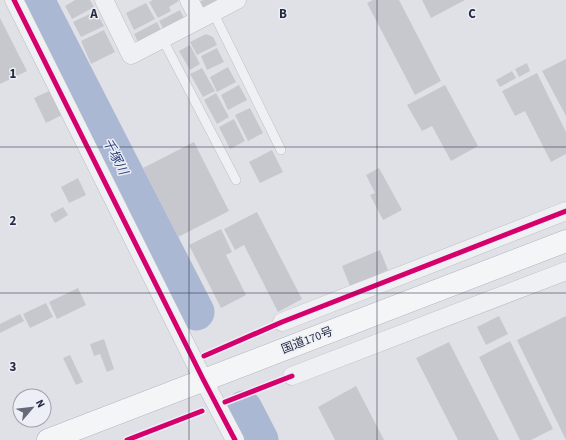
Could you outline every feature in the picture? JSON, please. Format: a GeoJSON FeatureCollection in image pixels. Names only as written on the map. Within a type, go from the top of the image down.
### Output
{"type":"FeatureCollection","features":[{"type":"Feature","properties":{"kind":"highway","name":"国道170号"},"geometry":{"type":"LineString","coordinates":[[48,440],[203,379],[566,241]]}},
{"type":"Feature","properties":{"kind":"street"},"geometry":{"type":"LineString","coordinates":[[14,0],[203,379],[235,440]]}},
{"type":"Feature","properties":{"kind":"street"},"geometry":{"type":"LineString","coordinates":[[104,0],[131,55],[237,0]]}},
{"type":"Feature","properties":{"kind":"street"},"geometry":{"type":"LineString","coordinates":[[189,0],[206,16]]}},
{"type":"Feature","properties":{"kind":"street"},"geometry":{"type":"LineString","coordinates":[[282,322],[566,211]]}},
{"type":"Feature","properties":{"kind":"street"},"geometry":{"type":"LineString","coordinates":[[292,376],[566,271]]}},
{"type":"Feature","properties":{"kind":"lane"},"geometry":{"type":"LineString","coordinates":[[206,16],[281,150]]}},
{"type":"Feature","properties":{"kind":"lane"},"geometry":{"type":"LineString","coordinates":[[162,38],[236,180]]}},
{"type":"Feature","properties":{"kind":"building"},"geometry":{"type":"Polygon","coordinates":[[[75,0],[90,0],[94,7],[72,19],[65,6],[75,0]]]}},
{"type":"Feature","properties":{"kind":"building"},"geometry":{"type":"Polygon","coordinates":[[[153,0],[179,1],[169,7],[171,11],[158,18],[149,2],[153,0]]]}},
{"type":"Feature","properties":{"kind":"building"},"geometry":{"type":"Polygon","coordinates":[[[203,0],[227,0],[206,13],[200,2],[203,0]]]}},
{"type":"Feature","properties":{"kind":"building"},"geometry":{"type":"Polygon","coordinates":[[[373,0],[399,0],[441,81],[415,95],[367,3],[373,0]]]}},
{"type":"Feature","properties":{"kind":"building"},"geometry":{"type":"Polygon","coordinates":[[[422,0],[465,0],[431,18],[422,0]]]}},
{"type":"Feature","properties":{"kind":"building"},"geometry":{"type":"Polygon","coordinates":[[[146,3],[155,19],[134,30],[126,13],[146,3]]]}},
{"type":"Feature","properties":{"kind":"building"},"geometry":{"type":"Polygon","coordinates":[[[180,10],[185,20],[166,34],[159,21],[180,10]]]}},
{"type":"Feature","properties":{"kind":"building"},"geometry":{"type":"Polygon","coordinates":[[[96,11],[104,26],[81,37],[73,22],[96,11]]]}},
{"type":"Feature","properties":{"kind":"building"},"geometry":{"type":"Polygon","coordinates":[[[0,18],[27,71],[0,84],[0,18]]]}},
{"type":"Feature","properties":{"kind":"building"},"geometry":{"type":"Polygon","coordinates":[[[157,22],[163,34],[139,44],[134,34],[157,22]]]}},
{"type":"Feature","properties":{"kind":"building"},"geometry":{"type":"Polygon","coordinates":[[[104,30],[115,52],[91,64],[81,41],[104,30]]]}},
{"type":"Feature","properties":{"kind":"building"},"geometry":{"type":"Polygon","coordinates":[[[206,34],[213,37],[217,45],[197,55],[190,42],[206,34]]]}},
{"type":"Feature","properties":{"kind":"building"},"geometry":{"type":"Polygon","coordinates":[[[190,45],[200,64],[190,70],[179,51],[190,45]]]}},
{"type":"Feature","properties":{"kind":"building"},"geometry":{"type":"Polygon","coordinates":[[[217,48],[224,62],[207,70],[201,56],[217,48]]]}},
{"type":"Feature","properties":{"kind":"building"},"geometry":{"type":"Polygon","coordinates":[[[566,59],[566,116],[542,71],[566,59]]]}},
{"type":"Feature","properties":{"kind":"building"},"geometry":{"type":"Polygon","coordinates":[[[527,63],[530,71],[519,77],[515,69],[527,63]]]}},
{"type":"Feature","properties":{"kind":"building"},"geometry":{"type":"Polygon","coordinates":[[[228,67],[236,82],[217,92],[210,77],[228,67]]]}},
{"type":"Feature","properties":{"kind":"building"},"geometry":{"type":"Polygon","coordinates":[[[202,68],[215,91],[203,97],[190,74],[202,68]]]}},
{"type":"Feature","properties":{"kind":"building"},"geometry":{"type":"Polygon","coordinates":[[[512,71],[516,78],[500,87],[496,80],[512,71]]]}},
{"type":"Feature","properties":{"kind":"building"},"geometry":{"type":"Polygon","coordinates":[[[537,73],[566,132],[566,154],[551,162],[525,111],[515,116],[502,91],[537,73]]]}},
{"type":"Feature","properties":{"kind":"building"},"geometry":{"type":"Polygon","coordinates":[[[239,85],[247,100],[228,110],[221,95],[239,85]]]}},
{"type":"Feature","properties":{"kind":"building"},"geometry":{"type":"Polygon","coordinates":[[[445,85],[478,146],[451,161],[432,126],[422,131],[407,105],[445,85]]]}},
{"type":"Feature","properties":{"kind":"building"},"geometry":{"type":"Polygon","coordinates":[[[49,91],[62,115],[46,123],[34,98],[49,91]]]}},
{"type":"Feature","properties":{"kind":"building"},"geometry":{"type":"Polygon","coordinates":[[[216,93],[229,117],[217,124],[204,100],[216,93]]]}},
{"type":"Feature","properties":{"kind":"building"},"geometry":{"type":"Polygon","coordinates":[[[250,108],[263,133],[248,141],[235,115],[250,108]]]}},
{"type":"Feature","properties":{"kind":"building"},"geometry":{"type":"Polygon","coordinates":[[[234,119],[245,141],[230,149],[219,127],[234,119]]]}},
{"type":"Feature","properties":{"kind":"building"},"geometry":{"type":"Polygon","coordinates":[[[194,142],[229,211],[178,237],[143,168],[194,142]]]}},
{"type":"Feature","properties":{"kind":"building"},"geometry":{"type":"Polygon","coordinates":[[[272,150],[283,172],[260,183],[249,162],[272,150]]]}},
{"type":"Feature","properties":{"kind":"building"},"geometry":{"type":"Polygon","coordinates":[[[379,168],[402,210],[383,220],[370,195],[375,193],[366,175],[379,168]]]}},
{"type":"Feature","properties":{"kind":"building"},"geometry":{"type":"Polygon","coordinates":[[[78,178],[86,195],[69,203],[61,187],[78,178]]]}},
{"type":"Feature","properties":{"kind":"building"},"geometry":{"type":"Polygon","coordinates":[[[63,207],[68,215],[55,223],[50,214],[63,207]]]}},
{"type":"Feature","properties":{"kind":"building"},"geometry":{"type":"Polygon","coordinates":[[[257,212],[302,299],[278,312],[244,245],[235,250],[224,229],[257,212]]]}},
{"type":"Feature","properties":{"kind":"building"},"geometry":{"type":"Polygon","coordinates":[[[221,229],[232,252],[226,255],[246,295],[221,308],[189,245],[221,229]]]}},
{"type":"Feature","properties":{"kind":"building"},"geometry":{"type":"Polygon","coordinates":[[[380,250],[388,270],[350,286],[342,266],[380,250]]]}},
{"type":"Feature","properties":{"kind":"building"},"geometry":{"type":"Polygon","coordinates":[[[78,288],[86,305],[57,319],[49,302],[78,288]]]}},
{"type":"Feature","properties":{"kind":"building"},"geometry":{"type":"Polygon","coordinates":[[[46,303],[53,317],[30,328],[23,314],[46,303]]]}},
{"type":"Feature","properties":{"kind":"building"},"geometry":{"type":"Polygon","coordinates":[[[20,314],[24,321],[0,333],[0,324],[20,314]]]}},
{"type":"Feature","properties":{"kind":"building"},"geometry":{"type":"Polygon","coordinates":[[[499,316],[508,334],[486,345],[477,327],[499,316]]]}},
{"type":"Feature","properties":{"kind":"building"},"geometry":{"type":"Polygon","coordinates":[[[566,316],[566,440],[517,340],[566,316]]]}},
{"type":"Feature","properties":{"kind":"building"},"geometry":{"type":"Polygon","coordinates":[[[104,339],[114,369],[107,372],[100,354],[94,356],[90,344],[104,339]]]}},
{"type":"Feature","properties":{"kind":"building"},"geometry":{"type":"Polygon","coordinates":[[[510,341],[553,429],[531,440],[520,440],[479,357],[510,341]]]}},
{"type":"Feature","properties":{"kind":"building"},"geometry":{"type":"Polygon","coordinates":[[[449,342],[499,440],[458,440],[416,358],[449,342]]]}},
{"type":"Feature","properties":{"kind":"building"},"geometry":{"type":"Polygon","coordinates":[[[70,355],[83,382],[76,385],[63,358],[70,355]]]}},
{"type":"Feature","properties":{"kind":"building"},"geometry":{"type":"Polygon","coordinates":[[[356,386],[384,440],[335,440],[318,407],[356,386]]]}},
{"type":"Feature","properties":{"kind":"waterway","name":"千塚川"},"geometry":{"type":"LineString","coordinates":[[36,0],[196,312]]}},
{"type":"Feature","properties":{"kind":"waterway","name":"千塚川"},"geometry":{"type":"LineString","coordinates":[[244,409],[260,440]]}},
{"type":"Feature","properties":{"kind":"cycle path"},"geometry":{"type":"LineString","coordinates":[[14,0],[203,379],[235,440]]}},
{"type":"Feature","properties":{"kind":"cycle path"},"geometry":{"type":"LineString","coordinates":[[204,356],[282,322],[566,211]]}},
{"type":"Feature","properties":{"kind":"cycle path"},"geometry":{"type":"LineString","coordinates":[[225,402],[292,376]]}},
{"type":"Feature","properties":{"kind":"cycle path"},"geometry":{"type":"LineString","coordinates":[[127,440],[202,411]]}}]}
